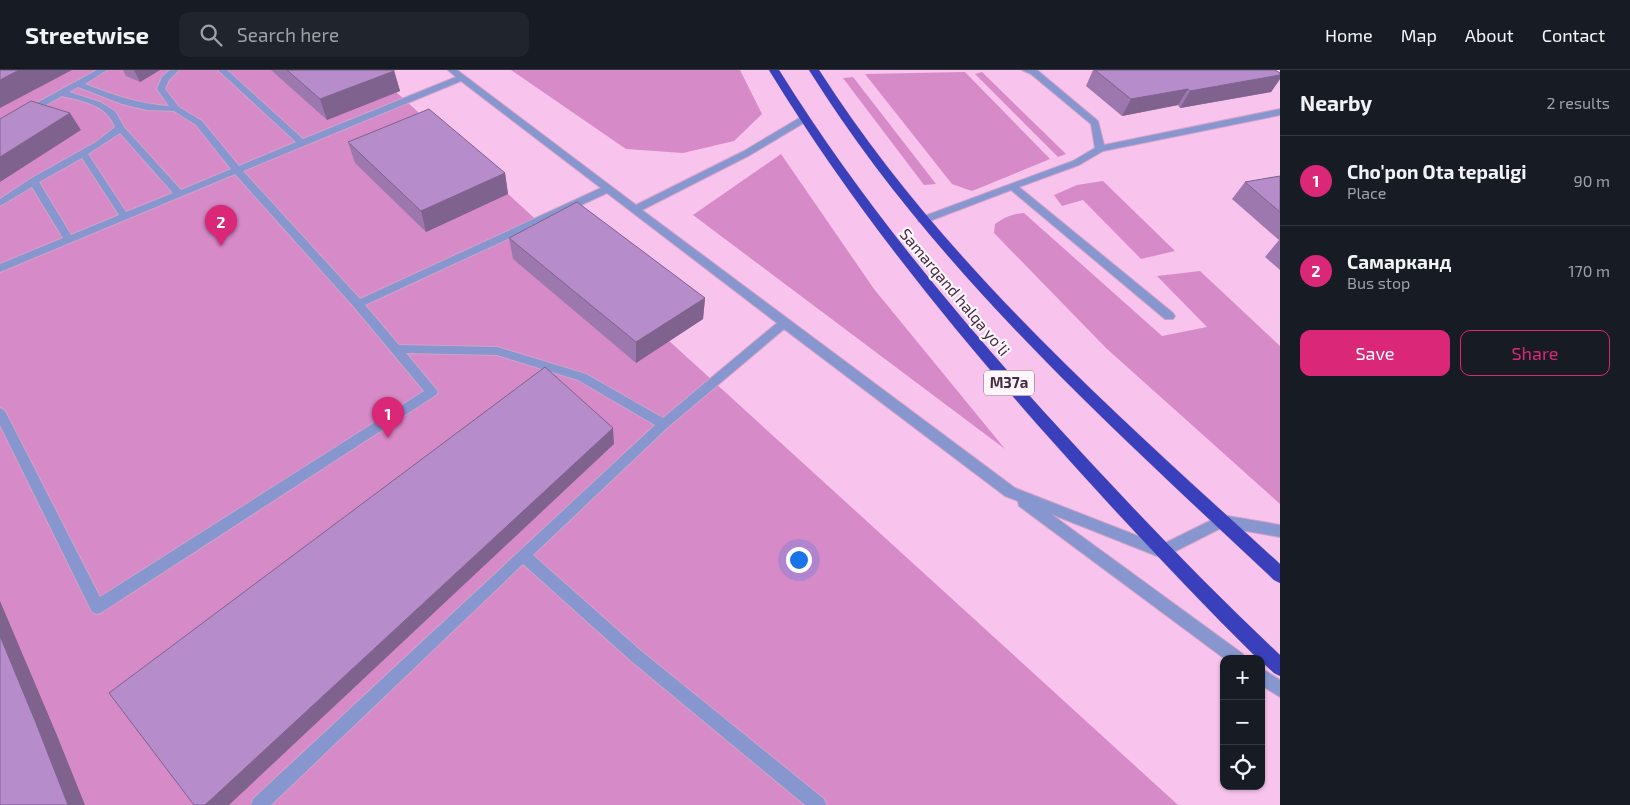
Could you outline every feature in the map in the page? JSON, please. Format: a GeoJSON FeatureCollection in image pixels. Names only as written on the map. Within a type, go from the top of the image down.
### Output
{"type":"FeatureCollection","features":[{"type":"Feature","properties":{"kind":"highway","name":"Samarqand halqa yoʻli"},"geometry":{"type":"LineString","coordinates":[[774,70],[804,119],[868,213],[935,298],[981,352],[1162,552],[1280,667]]}},
{"type":"Feature","properties":{"kind":"highway","name":"Samarqand halqa yoʻli"},"geometry":{"type":"LineString","coordinates":[[814,70],[884,172],[923,220],[981,285],[1060,365],[1280,575]]}},
{"type":"Feature","properties":{"kind":"street"},"geometry":{"type":"LineString","coordinates":[[0,127],[103,70]]}},
{"type":"Feature","properties":{"kind":"street"},"geometry":{"type":"LineString","coordinates":[[0,413],[97,607],[432,392],[358,304],[236,170],[199,123],[176,108],[161,89],[164,79],[175,70]]}},
{"type":"Feature","properties":{"kind":"street"},"geometry":{"type":"LineString","coordinates":[[222,70],[302,143]]}},
{"type":"Feature","properties":{"kind":"street"},"geometry":{"type":"LineString","coordinates":[[452,70],[784,323],[1233,655]]}},
{"type":"Feature","properties":{"kind":"street"},"geometry":{"type":"LineString","coordinates":[[1026,70],[1034,72],[1095,123],[1100,149]]}},
{"type":"Feature","properties":{"kind":"street"},"geometry":{"type":"LineString","coordinates":[[0,268],[462,77]]}},
{"type":"Feature","properties":{"kind":"street"},"geometry":{"type":"LineString","coordinates":[[78,84],[125,102],[147,107],[176,108]]}},
{"type":"Feature","properties":{"kind":"street"},"geometry":{"type":"LineString","coordinates":[[61,93],[103,105],[118,120],[120,128],[178,194]]}},
{"type":"Feature","properties":{"kind":"street"},"geometry":{"type":"LineString","coordinates":[[923,220],[1076,163],[1100,149],[1280,112]]}},
{"type":"Feature","properties":{"kind":"street"},"geometry":{"type":"LineString","coordinates":[[634,210],[747,152],[804,119]]}},
{"type":"Feature","properties":{"kind":"street"},"geometry":{"type":"LineString","coordinates":[[0,203],[33,181],[114,134],[120,128]]}},
{"type":"Feature","properties":{"kind":"street"},"geometry":{"type":"LineString","coordinates":[[83,153],[124,216]]}},
{"type":"Feature","properties":{"kind":"street"},"geometry":{"type":"LineString","coordinates":[[33,181],[69,239]]}},
{"type":"Feature","properties":{"kind":"street"},"geometry":{"type":"LineString","coordinates":[[1013,186],[1169,316]]}},
{"type":"Feature","properties":{"kind":"street"},"geometry":{"type":"LineString","coordinates":[[358,304],[607,189]]}},
{"type":"Feature","properties":{"kind":"street"},"geometry":{"type":"LineString","coordinates":[[259,805],[664,424],[784,323]]}},
{"type":"Feature","properties":{"kind":"street"},"geometry":{"type":"LineString","coordinates":[[396,350],[497,351],[582,377],[664,424]]}},
{"type":"Feature","properties":{"kind":"street"},"geometry":{"type":"LineString","coordinates":[[1010,492],[1162,552],[1222,520],[1280,531]]}},
{"type":"Feature","properties":{"kind":"street"},"geometry":{"type":"LineString","coordinates":[[523,555],[635,655],[818,805]]}},
{"type":"Feature","properties":{"kind":"street"},"geometry":{"type":"LineString","coordinates":[[1265,679],[1280,689]]}},
{"type":"Feature","properties":{"kind":"shaded area"},"geometry":{"type":"Polygon","coordinates":[[[0,70],[372,70],[1178,805],[0,805],[0,70]]]}},
{"type":"Feature","properties":{"kind":"shaded area"},"geometry":{"type":"Polygon","coordinates":[[[511,70],[740,70],[762,114],[734,141],[683,153],[626,149],[511,70]]]}},
{"type":"Feature","properties":{"kind":"shaded area"},"geometry":{"type":"Polygon","coordinates":[[[965,72],[1050,159],[972,191],[952,184],[865,74],[965,72]]]}},
{"type":"Feature","properties":{"kind":"shaded area"},"geometry":{"type":"Polygon","coordinates":[[[982,72],[1066,154],[1058,157],[975,74],[982,72]]]}},
{"type":"Feature","properties":{"kind":"shaded area"},"geometry":{"type":"Polygon","coordinates":[[[853,77],[936,184],[924,185],[843,78],[853,77]]]}},
{"type":"Feature","properties":{"kind":"shaded area"},"geometry":{"type":"Polygon","coordinates":[[[781,154],[874,289],[1005,449],[693,215],[781,154]]]}},
{"type":"Feature","properties":{"kind":"shaded area"},"geometry":{"type":"Polygon","coordinates":[[[1103,181],[1175,251],[1141,259],[1083,200],[1062,206],[1054,195],[1077,185],[1103,181]]]}},
{"type":"Feature","properties":{"kind":"shaded area"},"geometry":{"type":"Polygon","coordinates":[[[1024,213],[1162,336],[1207,327],[1157,276],[1200,271],[1280,346],[1280,504],[1106,348],[994,233],[995,224],[1012,215],[1024,213]]]}},
{"type":"Feature","properties":{"kind":"building"},"geometry":{"type":"Polygon","coordinates":[[[0,70],[19,70],[0,80],[0,70]]]}},
{"type":"Feature","properties":{"kind":"building"},"geometry":{"type":"Polygon","coordinates":[[[287,70],[394,70],[394,71],[320,99],[287,70]]]}},
{"type":"Feature","properties":{"kind":"building"},"geometry":{"type":"Polygon","coordinates":[[[1095,70],[1275,70],[1280,75],[1131,99],[1095,70]]]}},
{"type":"Feature","properties":{"kind":"building"},"geometry":{"type":"Polygon","coordinates":[[[31,101],[70,113],[0,157],[0,119],[31,101]]]}},
{"type":"Feature","properties":{"kind":"building"},"geometry":{"type":"Polygon","coordinates":[[[429,109],[505,173],[421,211],[348,142],[429,109]]]}},
{"type":"Feature","properties":{"kind":"building"},"geometry":{"type":"Polygon","coordinates":[[[1280,176],[1280,212],[1245,182],[1280,176]]]}},
{"type":"Feature","properties":{"kind":"building"},"geometry":{"type":"Polygon","coordinates":[[[577,202],[705,298],[636,342],[509,238],[577,202]]]}},
{"type":"Feature","properties":{"kind":"building"},"geometry":{"type":"Polygon","coordinates":[[[545,367],[613,428],[205,805],[194,805],[109,693],[545,367]]]}},
{"type":"Feature","properties":{"kind":"building"},"geometry":{"type":"Polygon","coordinates":[[[0,636],[36,723],[68,805],[0,805],[0,636]]]}},
{"type":"Feature","properties":{"kind":"place","name":"Самарканд"},"geometry":{"type":"Point","coordinates":[221,246]}},
{"type":"Feature","properties":{"kind":"place","name":"Cho'pon Ota tepaligi"},"geometry":{"type":"Point","coordinates":[388,438]}}]}
